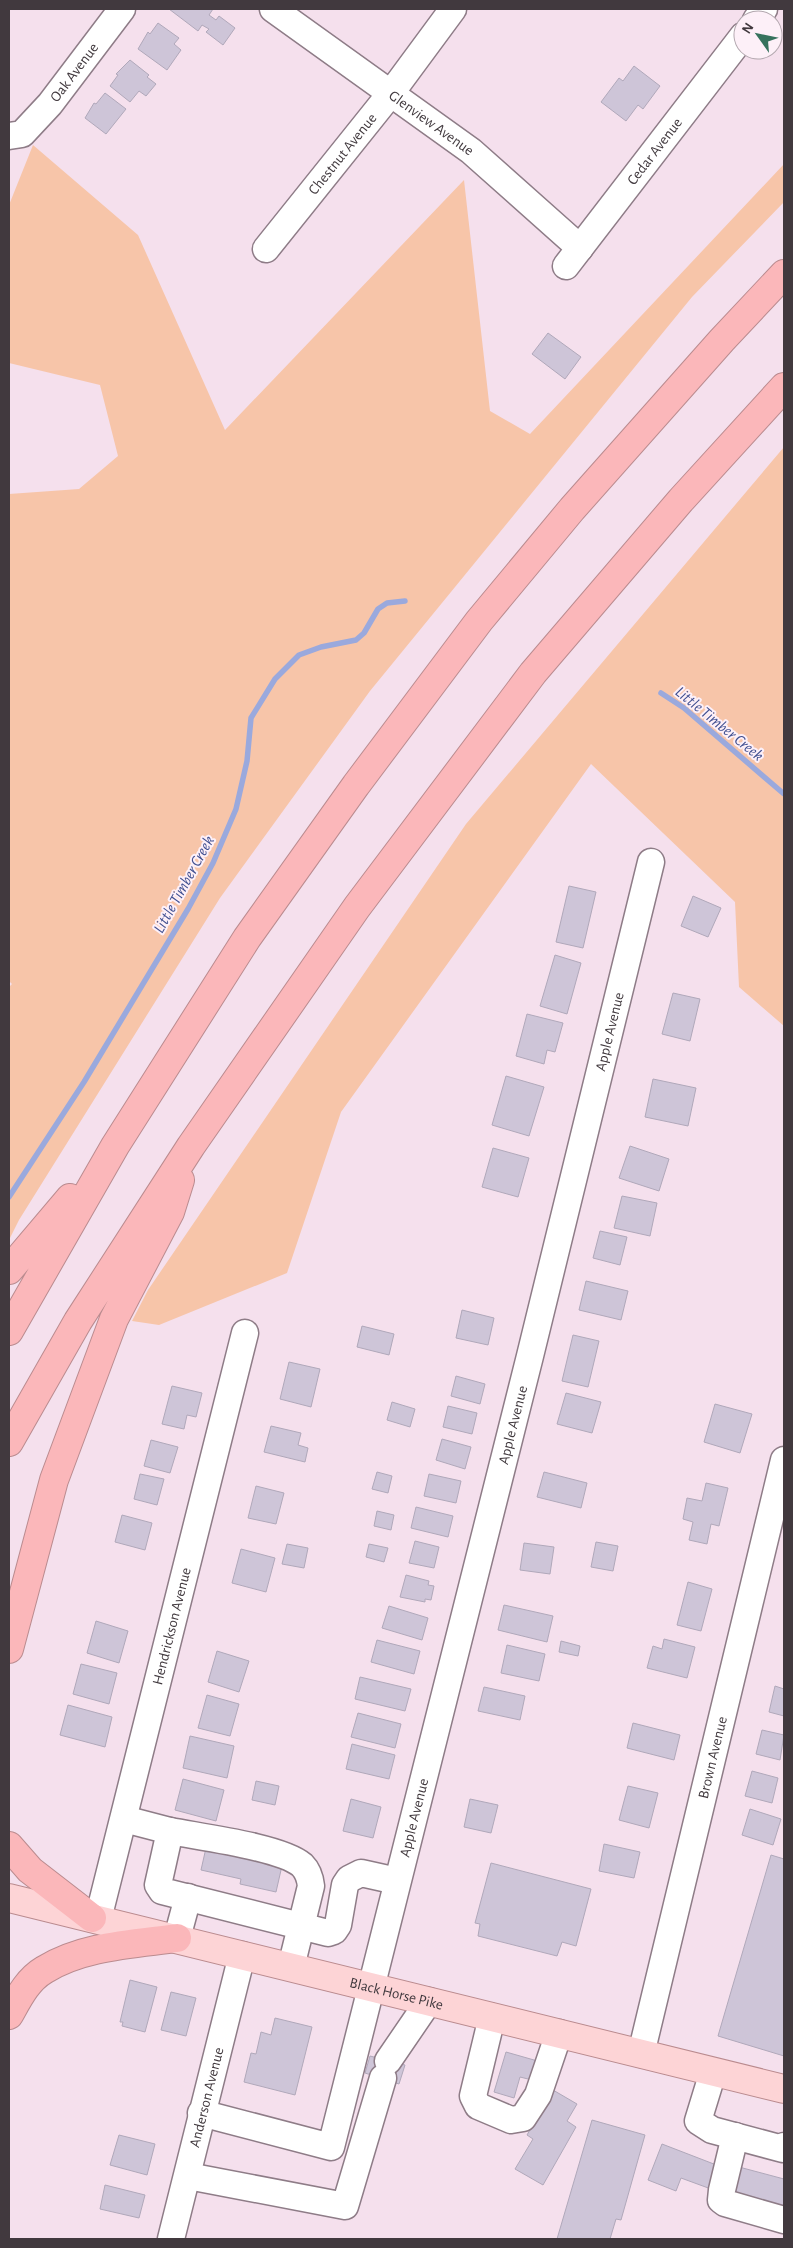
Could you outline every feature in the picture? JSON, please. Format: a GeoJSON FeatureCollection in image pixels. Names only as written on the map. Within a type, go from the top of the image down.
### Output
{"type":"FeatureCollection","features":[{"type":"Feature","properties":{"kind":"highway"},"geometry":{"type":"LineString","coordinates":[[9,1331],[115,1146],[247,938],[356,785],[479,621],[572,509],[722,340],[784,274]]}},
{"type":"Feature","properties":{"kind":"highway"},"geometry":{"type":"LineString","coordinates":[[9,1442],[78,1321],[190,1146],[357,907],[534,672],[681,500],[784,387]]}},
{"type":"Feature","properties":{"kind":"highway"},"geometry":{"type":"LineString","coordinates":[[9,1270],[115,1146]]}},
{"type":"Feature","properties":{"kind":"highway"},"geometry":{"type":"LineString","coordinates":[[9,1649],[54,1480],[114,1319],[170,1212],[190,1146]]}},
{"type":"Feature","properties":{"kind":"highway"},"geometry":{"type":"LineString","coordinates":[[9,1846],[30,1870],[95,1919]]}},
{"type":"Feature","properties":{"kind":"highway"},"geometry":{"type":"LineString","coordinates":[[9,2015],[21,1992],[43,1970],[76,1956],[102,1949],[177,1938]]}},
{"type":"Feature","properties":{"kind":"main road","name":"Black Horse Pike"},"geometry":{"type":"LineString","coordinates":[[9,1898],[784,2089]]}},
{"type":"Feature","properties":{"kind":"street","name":"Oak Avenue"},"geometry":{"type":"LineString","coordinates":[[16,135],[50,104],[122,9]]}},
{"type":"Feature","properties":{"kind":"street","name":"Glenview Avenue"},"geometry":{"type":"LineString","coordinates":[[273,9],[471,150],[573,257]]}},
{"type":"Feature","properties":{"kind":"street","name":"Chestnut Avenue"},"geometry":{"type":"LineString","coordinates":[[266,249],[391,93],[453,9]]}},
{"type":"Feature","properties":{"kind":"street","name":"Cedar Avenue"},"geometry":{"type":"LineString","coordinates":[[573,257],[733,49]]}},
{"type":"Feature","properties":{"kind":"street","name":"Apple Avenue"},"geometry":{"type":"LineString","coordinates":[[201,2113],[331,2147],[527,1366],[650,862]]}},
{"type":"Feature","properties":{"kind":"street","name":"Hendrickson Avenue"},"geometry":{"type":"LineString","coordinates":[[95,1919],[124,1819],[245,1333]]}},
{"type":"Feature","properties":{"kind":"street","name":"Brown Avenue"},"geometry":{"type":"LineString","coordinates":[[641,2054],[784,1460]]}},
{"type":"Feature","properties":{"kind":"street"},"geometry":{"type":"LineString","coordinates":[[124,1819],[170,1831],[283,1853],[302,1865],[309,1874],[311,1886],[291,1967]]}},
{"type":"Feature","properties":{"kind":"street"},"geometry":{"type":"LineString","coordinates":[[170,1831],[158,1885],[162,1891],[328,1933],[334,1931],[338,1926],[345,1885],[355,1875],[361,1873],[397,1881]]}},
{"type":"Feature","properties":{"kind":"street"},"geometry":{"type":"LineString","coordinates":[[177,1938],[188,1898]]}},
{"type":"Feature","properties":{"kind":"street","name":"Anderson Avenue"},"geometry":{"type":"LineString","coordinates":[[171,2239],[242,1955]]}},
{"type":"Feature","properties":{"kind":"street"},"geometry":{"type":"LineString","coordinates":[[188,2176],[345,2206],[385,2070],[429,2001]]}},
{"type":"Feature","properties":{"kind":"street"},"geometry":{"type":"LineString","coordinates":[[492,2016],[473,2096],[478,2106],[511,2120],[523,2118],[538,2095],[559,2033]]}},
{"type":"Feature","properties":{"kind":"street"},"geometry":{"type":"LineString","coordinates":[[713,2072],[698,2122],[712,2130],[783,2149],[784,2146]]}},
{"type":"Feature","properties":{"kind":"street"},"geometry":{"type":"LineString","coordinates":[[735,2136],[721,2200],[725,2203],[784,2220]]}},
{"type":"Feature","properties":{"kind":"shaded area"},"geometry":{"type":"Polygon","coordinates":[[[33,145],[138,235],[225,430],[464,180],[490,411],[530,434],[784,164],[784,202],[692,297],[370,691],[220,898],[19,1220],[9,1240],[9,987],[12,984],[9,981],[9,494],[79,489],[118,456],[100,385],[9,363],[9,205],[33,145]]]}},
{"type":"Feature","properties":{"kind":"shaded area"},"geometry":{"type":"Polygon","coordinates":[[[784,447],[784,1026],[739,987],[735,902],[591,764],[341,1112],[287,1273],[159,1325],[132,1321],[148,1290],[466,824],[784,447]]]}},
{"type":"Feature","properties":{"kind":"building"},"geometry":{"type":"Polygon","coordinates":[[[169,9],[213,9],[209,15],[216,20],[219,16],[235,28],[223,45],[206,32],[209,29],[202,25],[198,31],[169,9]]]}},
{"type":"Feature","properties":{"kind":"building"},"geometry":{"type":"Polygon","coordinates":[[[158,23],[179,38],[174,44],[181,50],[167,70],[138,49],[148,32],[150,34],[158,23]]]}},
{"type":"Feature","properties":{"kind":"building"},"geometry":{"type":"Polygon","coordinates":[[[130,60],[149,75],[147,77],[156,84],[146,96],[139,91],[130,102],[110,86],[118,75],[116,74],[130,60]]]}},
{"type":"Feature","properties":{"kind":"building"},"geometry":{"type":"Polygon","coordinates":[[[634,66],[660,86],[643,109],[638,105],[626,121],[601,102],[619,78],[623,81],[634,66]]]}},
{"type":"Feature","properties":{"kind":"building"},"geometry":{"type":"Polygon","coordinates":[[[105,93],[126,109],[106,134],[85,118],[94,103],[96,104],[105,93]]]}},
{"type":"Feature","properties":{"kind":"building"},"geometry":{"type":"Polygon","coordinates":[[[548,333],[581,357],[565,379],[532,354],[548,333]]]}},
{"type":"Feature","properties":{"kind":"building"},"geometry":{"type":"Polygon","coordinates":[[[569,886],[596,892],[583,948],[556,942],[569,886]]]}},
{"type":"Feature","properties":{"kind":"building"},"geometry":{"type":"Polygon","coordinates":[[[693,896],[721,908],[708,937],[681,926],[693,896]]]}},
{"type":"Feature","properties":{"kind":"building"},"geometry":{"type":"Polygon","coordinates":[[[555,955],[581,963],[567,1014],[540,1006],[555,955]]]}},
{"type":"Feature","properties":{"kind":"building"},"geometry":{"type":"Polygon","coordinates":[[[673,993],[700,999],[690,1041],[662,1034],[673,993]]]}},
{"type":"Feature","properties":{"kind":"building"},"geometry":{"type":"Polygon","coordinates":[[[527,1014],[563,1023],[555,1052],[547,1050],[544,1064],[516,1056],[527,1014]]]}},
{"type":"Feature","properties":{"kind":"building"},"geometry":{"type":"Polygon","coordinates":[[[506,1076],[544,1087],[529,1136],[492,1125],[506,1076]]]}},
{"type":"Feature","properties":{"kind":"building"},"geometry":{"type":"Polygon","coordinates":[[[653,1079],[696,1088],[688,1126],[645,1117],[653,1079]]]}},
{"type":"Feature","properties":{"kind":"building"},"geometry":{"type":"Polygon","coordinates":[[[630,1146],[669,1159],[659,1191],[619,1178],[630,1146]]]}},
{"type":"Feature","properties":{"kind":"building"},"geometry":{"type":"Polygon","coordinates":[[[493,1148],[529,1158],[518,1197],[482,1187],[493,1148]]]}},
{"type":"Feature","properties":{"kind":"building"},"geometry":{"type":"Polygon","coordinates":[[[622,1196],[657,1203],[650,1236],[614,1228],[622,1196]]]}},
{"type":"Feature","properties":{"kind":"building"},"geometry":{"type":"Polygon","coordinates":[[[600,1231],[627,1237],[620,1265],[593,1258],[600,1231]]]}},
{"type":"Feature","properties":{"kind":"building"},"geometry":{"type":"Polygon","coordinates":[[[586,1281],[628,1291],[621,1320],[579,1310],[586,1281]]]}},
{"type":"Feature","properties":{"kind":"building"},"geometry":{"type":"Polygon","coordinates":[[[462,1310],[494,1318],[488,1345],[456,1338],[462,1310]]]}},
{"type":"Feature","properties":{"kind":"building"},"geometry":{"type":"Polygon","coordinates":[[[362,1326],[394,1334],[389,1355],[357,1347],[362,1326]]]}},
{"type":"Feature","properties":{"kind":"building"},"geometry":{"type":"Polygon","coordinates":[[[573,1335],[599,1341],[588,1387],[562,1381],[573,1335]]]}},
{"type":"Feature","properties":{"kind":"building"},"geometry":{"type":"Polygon","coordinates":[[[289,1362],[320,1369],[311,1407],[280,1399],[289,1362]]]}},
{"type":"Feature","properties":{"kind":"building"},"geometry":{"type":"Polygon","coordinates":[[[456,1376],[485,1384],[480,1404],[451,1396],[456,1376]]]}},
{"type":"Feature","properties":{"kind":"building"},"geometry":{"type":"Polygon","coordinates":[[[172,1386],[202,1393],[196,1417],[187,1415],[184,1429],[162,1424],[172,1386]]]}},
{"type":"Feature","properties":{"kind":"building"},"geometry":{"type":"Polygon","coordinates":[[[566,1393],[601,1402],[592,1433],[557,1424],[566,1393]]]}},
{"type":"Feature","properties":{"kind":"building"},"geometry":{"type":"Polygon","coordinates":[[[392,1402],[415,1409],[410,1427],[387,1420],[392,1402]]]}},
{"type":"Feature","properties":{"kind":"building"},"geometry":{"type":"Polygon","coordinates":[[[715,1404],[752,1414],[740,1453],[704,1442],[715,1404]]]}},
{"type":"Feature","properties":{"kind":"building"},"geometry":{"type":"Polygon","coordinates":[[[448,1406],[477,1413],[472,1434],[443,1427],[448,1406]]]}},
{"type":"Feature","properties":{"kind":"building"},"geometry":{"type":"Polygon","coordinates":[[[271,1426],[301,1433],[298,1445],[308,1448],[305,1462],[264,1452],[271,1426]]]}},
{"type":"Feature","properties":{"kind":"building"},"geometry":{"type":"Polygon","coordinates":[[[442,1439],[471,1447],[465,1469],[436,1460],[442,1439]]]}},
{"type":"Feature","properties":{"kind":"building"},"geometry":{"type":"Polygon","coordinates":[[[151,1440],[178,1447],[170,1473],[144,1466],[151,1440]]]}},
{"type":"Feature","properties":{"kind":"building"},"geometry":{"type":"Polygon","coordinates":[[[377,1472],[392,1476],[388,1493],[372,1489],[377,1472]]]}},
{"type":"Feature","properties":{"kind":"building"},"geometry":{"type":"Polygon","coordinates":[[[544,1472],[587,1483],[581,1508],[537,1497],[544,1472]]]}},
{"type":"Feature","properties":{"kind":"building"},"geometry":{"type":"Polygon","coordinates":[[[140,1474],[164,1479],[157,1505],[134,1499],[140,1474]]]}},
{"type":"Feature","properties":{"kind":"building"},"geometry":{"type":"Polygon","coordinates":[[[429,1474],[461,1481],[456,1503],[424,1496],[429,1474]]]}},
{"type":"Feature","properties":{"kind":"building"},"geometry":{"type":"Polygon","coordinates":[[[706,1483],[728,1488],[719,1526],[711,1524],[707,1544],[689,1540],[693,1522],[683,1519],[687,1498],[702,1501],[706,1483]]]}},
{"type":"Feature","properties":{"kind":"building"},"geometry":{"type":"Polygon","coordinates":[[[256,1486],[284,1493],[276,1524],[248,1518],[256,1486]]]}},
{"type":"Feature","properties":{"kind":"building"},"geometry":{"type":"Polygon","coordinates":[[[416,1507],[453,1516],[448,1537],[411,1528],[416,1507]]]}},
{"type":"Feature","properties":{"kind":"building"},"geometry":{"type":"Polygon","coordinates":[[[377,1511],[394,1515],[391,1530],[374,1526],[377,1511]]]}},
{"type":"Feature","properties":{"kind":"building"},"geometry":{"type":"Polygon","coordinates":[[[122,1515],[152,1523],[145,1550],[115,1542],[122,1515]]]}},
{"type":"Feature","properties":{"kind":"building"},"geometry":{"type":"Polygon","coordinates":[[[415,1541],[439,1547],[434,1568],[409,1563],[415,1541]]]}},
{"type":"Feature","properties":{"kind":"building"},"geometry":{"type":"Polygon","coordinates":[[[596,1542],[618,1546],[613,1571],[591,1567],[596,1542]]]}},
{"type":"Feature","properties":{"kind":"building"},"geometry":{"type":"Polygon","coordinates":[[[524,1543],[554,1547],[550,1574],[520,1570],[524,1543]]]}},
{"type":"Feature","properties":{"kind":"building"},"geometry":{"type":"Polygon","coordinates":[[[287,1544],[308,1548],[304,1568],[282,1564],[287,1544]]]}},
{"type":"Feature","properties":{"kind":"building"},"geometry":{"type":"Polygon","coordinates":[[[369,1544],[388,1548],[384,1562],[366,1557],[369,1544]]]}},
{"type":"Feature","properties":{"kind":"building"},"geometry":{"type":"Polygon","coordinates":[[[241,1549],[275,1558],[266,1592],[232,1583],[241,1549]]]}},
{"type":"Feature","properties":{"kind":"building"},"geometry":{"type":"Polygon","coordinates":[[[406,1575],[429,1581],[428,1585],[434,1586],[431,1600],[425,1599],[425,1602],[400,1597],[406,1575]]]}},
{"type":"Feature","properties":{"kind":"building"},"geometry":{"type":"Polygon","coordinates":[[[688,1582],[712,1589],[701,1631],[677,1625],[688,1582]]]}},
{"type":"Feature","properties":{"kind":"building"},"geometry":{"type":"Polygon","coordinates":[[[504,1605],[553,1616],[547,1642],[498,1630],[504,1605]]]}},
{"type":"Feature","properties":{"kind":"building"},"geometry":{"type":"Polygon","coordinates":[[[389,1606],[428,1618],[422,1640],[382,1628],[389,1606]]]}},
{"type":"Feature","properties":{"kind":"building"},"geometry":{"type":"Polygon","coordinates":[[[96,1621],[128,1631],[119,1663],[87,1653],[96,1621]]]}},
{"type":"Feature","properties":{"kind":"building"},"geometry":{"type":"Polygon","coordinates":[[[664,1639],[695,1647],[687,1678],[647,1668],[653,1646],[662,1649],[664,1639]]]}},
{"type":"Feature","properties":{"kind":"building"},"geometry":{"type":"Polygon","coordinates":[[[377,1640],[420,1651],[414,1674],[371,1662],[377,1640]]]}},
{"type":"Feature","properties":{"kind":"building"},"geometry":{"type":"Polygon","coordinates":[[[561,1641],[580,1646],[578,1656],[559,1652],[561,1641]]]}},
{"type":"Feature","properties":{"kind":"building"},"geometry":{"type":"Polygon","coordinates":[[[507,1645],[545,1654],[539,1681],[501,1673],[507,1645]]]}},
{"type":"Feature","properties":{"kind":"building"},"geometry":{"type":"Polygon","coordinates":[[[217,1651],[249,1661],[239,1692],[208,1682],[217,1651]]]}},
{"type":"Feature","properties":{"kind":"building"},"geometry":{"type":"Polygon","coordinates":[[[81,1664],[117,1673],[109,1704],[73,1694],[81,1664]]]}},
{"type":"Feature","properties":{"kind":"building"},"geometry":{"type":"Polygon","coordinates":[[[360,1677],[411,1689],[405,1711],[355,1699],[360,1677]]]}},
{"type":"Feature","properties":{"kind":"building"},"geometry":{"type":"Polygon","coordinates":[[[775,1686],[784,1689],[784,1716],[769,1712],[775,1686]]]}},
{"type":"Feature","properties":{"kind":"building"},"geometry":{"type":"Polygon","coordinates":[[[484,1687],[525,1696],[520,1720],[478,1711],[484,1687]]]}},
{"type":"Feature","properties":{"kind":"building"},"geometry":{"type":"Polygon","coordinates":[[[207,1695],[239,1704],[230,1736],[198,1728],[207,1695]]]}},
{"type":"Feature","properties":{"kind":"building"},"geometry":{"type":"Polygon","coordinates":[[[68,1705],[112,1717],[105,1747],[60,1735],[68,1705]]]}},
{"type":"Feature","properties":{"kind":"building"},"geometry":{"type":"Polygon","coordinates":[[[358,1713],[401,1724],[395,1748],[351,1737],[358,1713]]]}},
{"type":"Feature","properties":{"kind":"building"},"geometry":{"type":"Polygon","coordinates":[[[633,1723],[680,1735],[674,1760],[627,1748],[633,1723]]]}},
{"type":"Feature","properties":{"kind":"building"},"geometry":{"type":"Polygon","coordinates":[[[762,1730],[784,1735],[780,1760],[756,1754],[762,1730]]]}},
{"type":"Feature","properties":{"kind":"building"},"geometry":{"type":"Polygon","coordinates":[[[190,1736],[234,1746],[227,1778],[183,1768],[190,1736]]]}},
{"type":"Feature","properties":{"kind":"building"},"geometry":{"type":"Polygon","coordinates":[[[352,1744],[395,1755],[389,1779],[346,1769],[352,1744]]]}},
{"type":"Feature","properties":{"kind":"building"},"geometry":{"type":"Polygon","coordinates":[[[752,1771],[778,1778],[772,1803],[745,1796],[752,1771]]]}},
{"type":"Feature","properties":{"kind":"building"},"geometry":{"type":"Polygon","coordinates":[[[183,1779],[224,1790],[216,1821],[175,1810],[183,1779]]]}},
{"type":"Feature","properties":{"kind":"building"},"geometry":{"type":"Polygon","coordinates":[[[256,1781],[279,1786],[275,1805],[252,1800],[256,1781]]]}},
{"type":"Feature","properties":{"kind":"building"},"geometry":{"type":"Polygon","coordinates":[[[628,1786],[658,1793],[649,1828],[619,1820],[628,1786]]]}},
{"type":"Feature","properties":{"kind":"building"},"geometry":{"type":"Polygon","coordinates":[[[351,1799],[381,1807],[373,1838],[343,1831],[351,1799]]]}},
{"type":"Feature","properties":{"kind":"building"},"geometry":{"type":"Polygon","coordinates":[[[470,1799],[498,1805],[491,1833],[464,1827],[470,1799]]]}},
{"type":"Feature","properties":{"kind":"building"},"geometry":{"type":"Polygon","coordinates":[[[750,1809],[781,1819],[773,1845],[742,1835],[750,1809]]]}},
{"type":"Feature","properties":{"kind":"building"},"geometry":{"type":"Polygon","coordinates":[[[208,1839],[284,1857],[276,1892],[240,1884],[241,1879],[201,1870],[208,1839]]]}},
{"type":"Feature","properties":{"kind":"building"},"geometry":{"type":"Polygon","coordinates":[[[604,1844],[640,1852],[634,1878],[599,1871],[604,1844]]]}},
{"type":"Feature","properties":{"kind":"building"},"geometry":{"type":"Polygon","coordinates":[[[771,1855],[784,1859],[784,2056],[718,2036],[771,1855]]]}},
{"type":"Feature","properties":{"kind":"building"},"geometry":{"type":"Polygon","coordinates":[[[491,1863],[591,1889],[576,1946],[562,1942],[557,1956],[478,1936],[480,1924],[475,1923],[491,1863]]]}},
{"type":"Feature","properties":{"kind":"building"},"geometry":{"type":"Polygon","coordinates":[[[130,1980],[157,1987],[145,2032],[122,2026],[123,2022],[120,2022],[130,1980]]]}},
{"type":"Feature","properties":{"kind":"building"},"geometry":{"type":"Polygon","coordinates":[[[171,1992],[196,1998],[186,2036],[161,2030],[171,1992]]]}},
{"type":"Feature","properties":{"kind":"building"},"geometry":{"type":"Polygon","coordinates":[[[275,2018],[312,2027],[295,2095],[244,2082],[251,2053],[256,2054],[261,2032],[271,2035],[275,2018]]]}},
{"type":"Feature","properties":{"kind":"building"},"geometry":{"type":"Polygon","coordinates":[[[506,2052],[541,2062],[536,2081],[520,2077],[514,2098],[494,2092],[506,2052]]]}},
{"type":"Feature","properties":{"kind":"building"},"geometry":{"type":"Polygon","coordinates":[[[370,2056],[405,2065],[399,2084],[365,2073],[370,2056]]]}},
{"type":"Feature","properties":{"kind":"building"},"geometry":{"type":"Polygon","coordinates":[[[553,2090],[577,2104],[567,2121],[576,2127],[543,2185],[515,2169],[533,2139],[527,2135],[553,2090]]]}},
{"type":"Feature","properties":{"kind":"building"},"geometry":{"type":"Polygon","coordinates":[[[592,2120],[645,2135],[621,2220],[616,2219],[610,2239],[557,2239],[592,2120]]]}},
{"type":"Feature","properties":{"kind":"building"},"geometry":{"type":"Polygon","coordinates":[[[119,2135],[155,2144],[147,2175],[110,2165],[119,2135]]]}},
{"type":"Feature","properties":{"kind":"building"},"geometry":{"type":"Polygon","coordinates":[[[662,2144],[719,2166],[711,2189],[681,2178],[676,2191],[648,2180],[662,2144]]]}},
{"type":"Feature","properties":{"kind":"building"},"geometry":{"type":"Polygon","coordinates":[[[739,2167],[784,2179],[784,2206],[732,2193],[739,2167]]]}},
{"type":"Feature","properties":{"kind":"building"},"geometry":{"type":"Polygon","coordinates":[[[105,2185],[145,2195],[139,2218],[100,2209],[105,2185]]]}},
{"type":"Feature","properties":{"kind":"waterway","name":"Little Timber Creek"},"geometry":{"type":"LineString","coordinates":[[9,1197],[84,1082],[188,909],[213,863],[236,809],[247,761],[251,718],[275,679],[299,655],[321,647],[356,640],[364,633],[378,609],[387,603],[405,601]]}},
{"type":"Feature","properties":{"kind":"waterway","name":"Little Timber Creek"},"geometry":{"type":"LineString","coordinates":[[661,693],[684,708],[784,794]]}}]}
